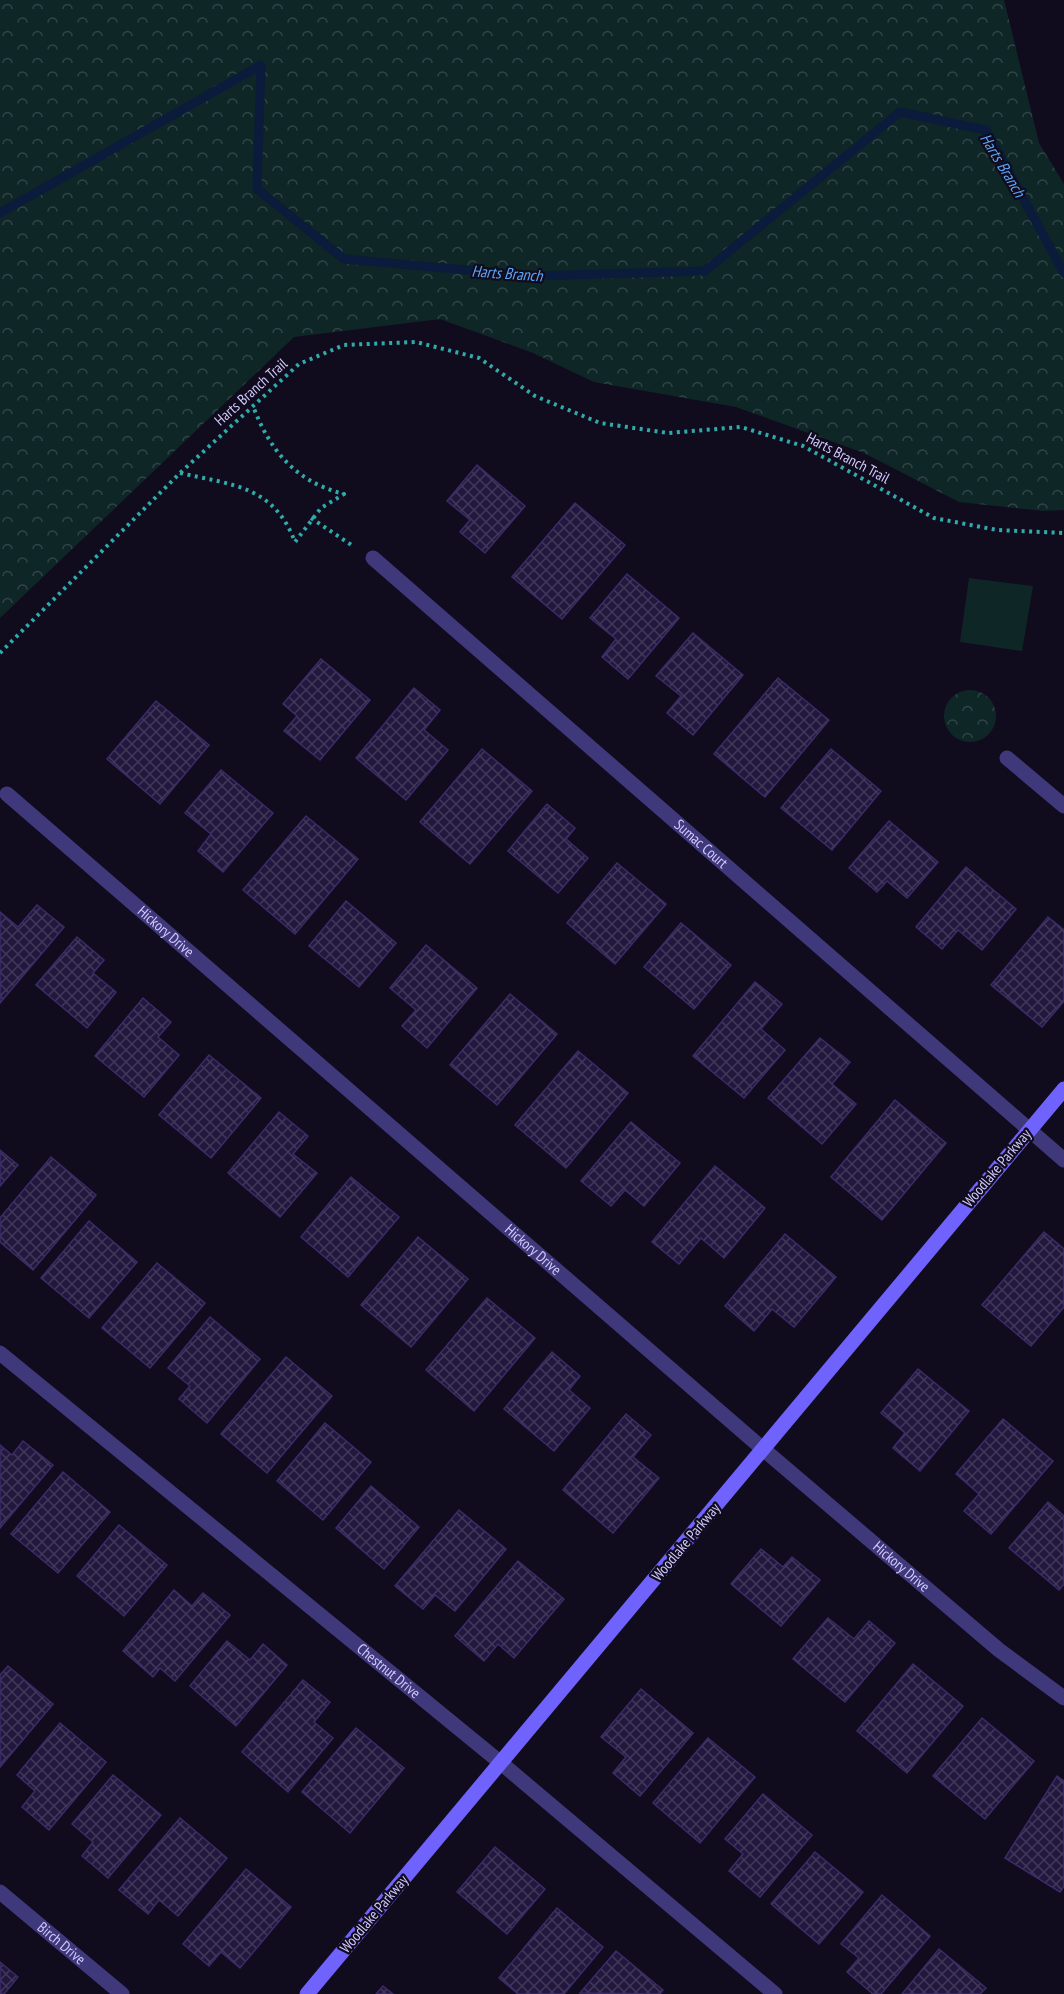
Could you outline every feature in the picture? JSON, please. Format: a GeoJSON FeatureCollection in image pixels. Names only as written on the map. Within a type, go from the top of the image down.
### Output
{"type":"FeatureCollection","features":[{"type":"Feature","properties":{"kind":"street","name":"Sumac Court"},"geometry":{"type":"LineString","coordinates":[[373,558],[1064,1160]]}},
{"type":"Feature","properties":{"kind":"street"},"geometry":{"type":"LineString","coordinates":[[1007,758],[1064,806]]}},
{"type":"Feature","properties":{"kind":"street","name":"Hickory Drive"},"geometry":{"type":"LineString","coordinates":[[7,794],[763,1449],[999,1650],[1064,1698]]}},
{"type":"Feature","properties":{"kind":"street","name":"Woodlake Parkway"},"geometry":{"type":"LineString","coordinates":[[307,1994],[1064,1089]]}},
{"type":"Feature","properties":{"kind":"street","name":"Chestnut Drive"},"geometry":{"type":"LineString","coordinates":[[0,1353],[501,1763],[775,1994]]}},
{"type":"Feature","properties":{"kind":"street","name":"Birch Drive"},"geometry":{"type":"LineString","coordinates":[[0,1892],[122,1994]]}},
{"type":"Feature","properties":{"kind":"path","name":"Harts Branch Trail"},"geometry":{"type":"LineString","coordinates":[[0,653],[180,472],[299,364],[344,345],[416,342],[479,358],[536,396],[600,423],[668,433],[741,427],[803,446],[934,518],[998,530],[1064,533]]}},
{"type":"Feature","properties":{"kind":"path"},"geometry":{"type":"LineString","coordinates":[[180,472],[264,496],[288,522],[295,542],[311,518],[344,494],[321,488],[295,472],[263,433],[253,406]]}},
{"type":"Feature","properties":{"kind":"path"},"geometry":{"type":"LineString","coordinates":[[311,518],[373,558]]}},
{"type":"Feature","properties":{"kind":"green space"},"geometry":{"type":"Polygon","coordinates":[[[0,0],[1004,0],[1039,143],[1064,184],[1064,510],[1044,511],[959,502],[864,453],[736,407],[594,382],[533,353],[440,319],[294,337],[0,618],[0,0]]]}},
{"type":"Feature","properties":{"kind":"green space"},"geometry":{"type":"Polygon","coordinates":[[[969,578],[1033,586],[1022,651],[960,642],[969,578]]]}},
{"type":"Feature","properties":{"kind":"green space"},"geometry":{"type":"Polygon","coordinates":[[[965,690],[975,690],[989,697],[996,716],[989,735],[975,742],[965,742],[955,738],[948,731],[944,721],[944,711],[948,701],[955,694],[965,690]]]}},
{"type":"Feature","properties":{"kind":"building"},"geometry":{"type":"Polygon","coordinates":[[[477,465],[525,506],[485,553],[460,532],[470,520],[447,501],[477,465]]]}},
{"type":"Feature","properties":{"kind":"building"},"geometry":{"type":"Polygon","coordinates":[[[575,503],[625,545],[562,619],[512,577],[575,503]]]}},
{"type":"Feature","properties":{"kind":"building"},"geometry":{"type":"Polygon","coordinates":[[[627,574],[679,618],[628,679],[602,657],[616,639],[590,618],[627,574]]]}},
{"type":"Feature","properties":{"kind":"building"},"geometry":{"type":"Polygon","coordinates":[[[693,633],[743,675],[693,735],[667,713],[681,696],[656,676],[693,633]]]}},
{"type":"Feature","properties":{"kind":"building"},"geometry":{"type":"Polygon","coordinates":[[[321,659],[370,700],[320,760],[284,731],[297,716],[283,704],[321,659]]]}},
{"type":"Feature","properties":{"kind":"building"},"geometry":{"type":"Polygon","coordinates":[[[778,678],[829,720],[765,797],[714,754],[778,678]]]}},
{"type":"Feature","properties":{"kind":"building"},"geometry":{"type":"Polygon","coordinates":[[[414,688],[440,710],[424,730],[448,750],[406,800],[356,758],[414,688]]]}},
{"type":"Feature","properties":{"kind":"building"},"geometry":{"type":"Polygon","coordinates":[[[156,701],[209,745],[160,804],[107,759],[156,701]]]}},
{"type":"Feature","properties":{"kind":"building"},"geometry":{"type":"Polygon","coordinates":[[[482,749],[532,791],[470,864],[420,822],[482,749]]]}},
{"type":"Feature","properties":{"kind":"building"},"geometry":{"type":"Polygon","coordinates":[[[831,749],[881,791],[832,850],[781,808],[831,749]]]}},
{"type":"Feature","properties":{"kind":"building"},"geometry":{"type":"Polygon","coordinates":[[[221,770],[273,813],[223,872],[198,851],[211,834],[185,813],[221,770]]]}},
{"type":"Feature","properties":{"kind":"building"},"geometry":{"type":"Polygon","coordinates":[[[547,804],[575,828],[566,839],[588,858],[558,893],[508,851],[547,804]]]}},
{"type":"Feature","properties":{"kind":"building"},"geometry":{"type":"Polygon","coordinates":[[[306,816],[358,859],[295,934],[243,890],[306,816]]]}},
{"type":"Feature","properties":{"kind":"building"},"geometry":{"type":"Polygon","coordinates":[[[889,821],[938,862],[907,898],[887,881],[877,892],[849,868],[889,821]]]}},
{"type":"Feature","properties":{"kind":"building"},"geometry":{"type":"Polygon","coordinates":[[[617,863],[666,904],[615,964],[567,923],[617,863]]]}},
{"type":"Feature","properties":{"kind":"building"},"geometry":{"type":"Polygon","coordinates":[[[966,867],[1016,909],[982,950],[958,930],[942,949],[916,927],[966,867]]]}},
{"type":"Feature","properties":{"kind":"building"},"geometry":{"type":"Polygon","coordinates":[[[346,901],[396,943],[359,987],[309,946],[346,901]]]}},
{"type":"Feature","properties":{"kind":"building"},"geometry":{"type":"Polygon","coordinates":[[[37,905],[64,927],[0,1003],[0,912],[18,927],[37,905]]]}},
{"type":"Feature","properties":{"kind":"building"},"geometry":{"type":"Polygon","coordinates":[[[1048,917],[1064,930],[1064,1001],[1042,1027],[991,985],[1048,917]]]}},
{"type":"Feature","properties":{"kind":"building"},"geometry":{"type":"Polygon","coordinates":[[[681,923],[731,965],[694,1009],[644,967],[681,923]]]}},
{"type":"Feature","properties":{"kind":"building"},"geometry":{"type":"Polygon","coordinates":[[[77,937],[104,960],[93,973],[116,992],[87,1028],[36,985],[77,937]]]}},
{"type":"Feature","properties":{"kind":"building"},"geometry":{"type":"Polygon","coordinates":[[[426,945],[477,988],[427,1048],[402,1026],[416,1010],[390,988],[426,945]]]}},
{"type":"Feature","properties":{"kind":"building"},"geometry":{"type":"Polygon","coordinates":[[[755,982],[782,1004],[761,1029],[785,1050],[744,1098],[693,1056],[755,982]]]}},
{"type":"Feature","properties":{"kind":"building"},"geometry":{"type":"Polygon","coordinates":[[[510,994],[557,1034],[497,1105],[450,1065],[510,994]]]}},
{"type":"Feature","properties":{"kind":"building"},"geometry":{"type":"Polygon","coordinates":[[[143,998],[171,1022],[158,1037],[179,1055],[144,1097],[95,1056],[143,998]]]}},
{"type":"Feature","properties":{"kind":"building"},"geometry":{"type":"Polygon","coordinates":[[[820,1038],[850,1062],[832,1084],[856,1104],[822,1144],[768,1098],[820,1038]]]}},
{"type":"Feature","properties":{"kind":"building"},"geometry":{"type":"Polygon","coordinates":[[[578,1051],[628,1093],[566,1168],[515,1125],[578,1051]]]}},
{"type":"Feature","properties":{"kind":"building"},"geometry":{"type":"Polygon","coordinates":[[[209,1055],[261,1098],[211,1158],[159,1115],[209,1055]]]}},
{"type":"Feature","properties":{"kind":"building"},"geometry":{"type":"Polygon","coordinates":[[[895,1100],[946,1143],[882,1220],[831,1177],[895,1100]]]}},
{"type":"Feature","properties":{"kind":"building"},"geometry":{"type":"Polygon","coordinates":[[[279,1112],[308,1136],[293,1154],[317,1173],[280,1217],[228,1173],[279,1112]]]}},
{"type":"Feature","properties":{"kind":"building"},"geometry":{"type":"Polygon","coordinates":[[[631,1122],[680,1163],[644,1206],[625,1190],[611,1206],[581,1181],[631,1122]]]}},
{"type":"Feature","properties":{"kind":"building"},"geometry":{"type":"Polygon","coordinates":[[[0,1150],[18,1165],[0,1186],[0,1150]]]}},
{"type":"Feature","properties":{"kind":"building"},"geometry":{"type":"Polygon","coordinates":[[[51,1157],[96,1195],[33,1270],[0,1242],[0,1218],[51,1157]]]}},
{"type":"Feature","properties":{"kind":"building"},"geometry":{"type":"Polygon","coordinates":[[[715,1166],[765,1208],[724,1258],[701,1238],[679,1264],[652,1242],[715,1166]]]}},
{"type":"Feature","properties":{"kind":"building"},"geometry":{"type":"Polygon","coordinates":[[[351,1177],[399,1217],[348,1277],[301,1237],[351,1177]]]}},
{"type":"Feature","properties":{"kind":"building"},"geometry":{"type":"Polygon","coordinates":[[[89,1221],[137,1262],[89,1318],[41,1278],[89,1221]]]}},
{"type":"Feature","properties":{"kind":"building"},"geometry":{"type":"Polygon","coordinates":[[[1044,1232],[1064,1249],[1064,1307],[1031,1346],[982,1305],[1044,1232]]]}},
{"type":"Feature","properties":{"kind":"building"},"geometry":{"type":"Polygon","coordinates":[[[785,1234],[836,1277],[794,1327],[772,1309],[754,1331],[725,1306],[785,1234]]]}},
{"type":"Feature","properties":{"kind":"building"},"geometry":{"type":"Polygon","coordinates":[[[418,1237],[468,1279],[411,1347],[361,1305],[418,1237]]]}},
{"type":"Feature","properties":{"kind":"building"},"geometry":{"type":"Polygon","coordinates":[[[157,1263],[205,1303],[150,1368],[102,1328],[157,1263]]]}},
{"type":"Feature","properties":{"kind":"building"},"geometry":{"type":"Polygon","coordinates":[[[487,1298],[535,1338],[474,1411],[426,1370],[487,1298]]]}},
{"type":"Feature","properties":{"kind":"building"},"geometry":{"type":"Polygon","coordinates":[[[210,1317],[260,1359],[207,1423],[179,1399],[190,1386],[168,1368],[210,1317]]]}},
{"type":"Feature","properties":{"kind":"building"},"geometry":{"type":"Polygon","coordinates":[[[552,1352],[580,1376],[569,1390],[590,1408],[554,1451],[504,1409],[552,1352]]]}},
{"type":"Feature","properties":{"kind":"building"},"geometry":{"type":"Polygon","coordinates":[[[286,1357],[332,1396],[267,1473],[221,1434],[286,1357]]]}},
{"type":"Feature","properties":{"kind":"building"},"geometry":{"type":"Polygon","coordinates":[[[918,1369],[969,1411],[920,1471],[893,1448],[905,1433],[881,1413],[918,1369]]]}},
{"type":"Feature","properties":{"kind":"building"},"geometry":{"type":"Polygon","coordinates":[[[626,1414],[651,1435],[633,1457],[659,1478],[613,1533],[563,1490],[626,1414]]]}},
{"type":"Feature","properties":{"kind":"building"},"geometry":{"type":"Polygon","coordinates":[[[1003,1419],[1053,1461],[991,1534],[964,1511],[979,1494],[956,1474],[1003,1419]]]}},
{"type":"Feature","properties":{"kind":"building"},"geometry":{"type":"Polygon","coordinates":[[[325,1423],[371,1462],[323,1520],[277,1481],[325,1423]]]}},
{"type":"Feature","properties":{"kind":"building"},"geometry":{"type":"Polygon","coordinates":[[[23,1441],[53,1465],[0,1528],[0,1445],[12,1455],[23,1441]]]}},
{"type":"Feature","properties":{"kind":"building"},"geometry":{"type":"Polygon","coordinates":[[[63,1472],[110,1512],[58,1573],[11,1534],[63,1472]]]}},
{"type":"Feature","properties":{"kind":"building"},"geometry":{"type":"Polygon","coordinates":[[[371,1486],[419,1527],[384,1569],[336,1528],[371,1486]]]}},
{"type":"Feature","properties":{"kind":"building"},"geometry":{"type":"Polygon","coordinates":[[[1048,1502],[1064,1516],[1064,1584],[1059,1590],[1009,1548],[1048,1502]]]}},
{"type":"Feature","properties":{"kind":"building"},"geometry":{"type":"Polygon","coordinates":[[[459,1510],[506,1549],[455,1611],[435,1595],[423,1609],[395,1586],[459,1510]]]}},
{"type":"Feature","properties":{"kind":"building"},"geometry":{"type":"Polygon","coordinates":[[[119,1525],[167,1565],[124,1616],[77,1576],[119,1525]]]}},
{"type":"Feature","properties":{"kind":"building"},"geometry":{"type":"Polygon","coordinates":[[[761,1549],[783,1567],[792,1557],[820,1580],[781,1626],[731,1584],[761,1549]]]}},
{"type":"Feature","properties":{"kind":"building"},"geometry":{"type":"Polygon","coordinates":[[[518,1561],[564,1599],[514,1658],[498,1644],[484,1661],[455,1636],[518,1561]]]}},
{"type":"Feature","properties":{"kind":"building"},"geometry":{"type":"Polygon","coordinates":[[[174,1590],[192,1606],[203,1593],[230,1615],[175,1681],[160,1668],[153,1677],[123,1651],[174,1590]]]}},
{"type":"Feature","properties":{"kind":"building"},"geometry":{"type":"Polygon","coordinates":[[[828,1618],[854,1639],[869,1621],[895,1643],[845,1702],[793,1659],[828,1618]]]}},
{"type":"Feature","properties":{"kind":"building"},"geometry":{"type":"Polygon","coordinates":[[[227,1641],[250,1660],[263,1644],[287,1665],[236,1726],[190,1686],[227,1641]]]}},
{"type":"Feature","properties":{"kind":"building"},"geometry":{"type":"Polygon","coordinates":[[[913,1664],[963,1706],[907,1773],[857,1731],[913,1664]]]}},
{"type":"Feature","properties":{"kind":"building"},"geometry":{"type":"Polygon","coordinates":[[[8,1666],[53,1704],[0,1767],[0,1675],[8,1666]]]}},
{"type":"Feature","properties":{"kind":"building"},"geometry":{"type":"Polygon","coordinates":[[[303,1680],[330,1702],[314,1722],[333,1738],[288,1792],[242,1752],[303,1680]]]}},
{"type":"Feature","properties":{"kind":"building"},"geometry":{"type":"Polygon","coordinates":[[[641,1689],[693,1733],[640,1796],[613,1773],[626,1757],[601,1737],[641,1689]]]}},
{"type":"Feature","properties":{"kind":"building"},"geometry":{"type":"Polygon","coordinates":[[[982,1718],[1034,1761],[985,1819],[933,1776],[982,1718]]]}},
{"type":"Feature","properties":{"kind":"building"},"geometry":{"type":"Polygon","coordinates":[[[60,1723],[106,1762],[49,1830],[22,1807],[35,1791],[17,1775],[60,1723]]]}},
{"type":"Feature","properties":{"kind":"building"},"geometry":{"type":"Polygon","coordinates":[[[356,1728],[404,1768],[350,1833],[302,1792],[356,1728]]]}},
{"type":"Feature","properties":{"kind":"building"},"geometry":{"type":"Polygon","coordinates":[[[708,1738],[755,1777],[700,1843],[653,1803],[708,1738]]]}},
{"type":"Feature","properties":{"kind":"building"},"geometry":{"type":"Polygon","coordinates":[[[113,1775],[161,1815],[108,1878],[82,1856],[93,1842],[72,1824],[113,1775]]]}},
{"type":"Feature","properties":{"kind":"building"},"geometry":{"type":"Polygon","coordinates":[[[1057,1776],[1064,1781],[1064,1886],[1060,1892],[1005,1858],[1057,1776]]]}},
{"type":"Feature","properties":{"kind":"building"},"geometry":{"type":"Polygon","coordinates":[[[763,1794],[812,1835],[760,1897],[729,1871],[743,1854],[725,1839],[763,1794]]]}},
{"type":"Feature","properties":{"kind":"building"},"geometry":{"type":"Polygon","coordinates":[[[180,1818],[227,1858],[178,1916],[159,1900],[148,1914],[119,1890],[180,1818]]]}},
{"type":"Feature","properties":{"kind":"building"},"geometry":{"type":"Polygon","coordinates":[[[495,1847],[545,1889],[507,1934],[457,1892],[495,1847]]]}},
{"type":"Feature","properties":{"kind":"building"},"geometry":{"type":"Polygon","coordinates":[[[815,1852],[863,1892],[819,1944],[771,1904],[815,1852]]]}},
{"type":"Feature","properties":{"kind":"building"},"geometry":{"type":"Polygon","coordinates":[[[246,1869],[291,1907],[240,1968],[221,1952],[209,1966],[183,1944],[246,1869]]]}},
{"type":"Feature","properties":{"kind":"building"},"geometry":{"type":"Polygon","coordinates":[[[882,1895],[930,1936],[881,1994],[873,1994],[847,1972],[859,1958],[841,1944],[882,1895]]]}},
{"type":"Feature","properties":{"kind":"building"},"geometry":{"type":"Polygon","coordinates":[[[557,1908],[603,1947],[564,1994],[518,1994],[499,1978],[557,1908]]]}},
{"type":"Feature","properties":{"kind":"building"},"geometry":{"type":"Polygon","coordinates":[[[939,1949],[986,1988],[980,1994],[902,1994],[939,1949]]]}},
{"type":"Feature","properties":{"kind":"building"},"geometry":{"type":"Polygon","coordinates":[[[616,1951],[663,1990],[660,1994],[580,1993],[616,1951]]]}},
{"type":"Feature","properties":{"kind":"building"},"geometry":{"type":"Polygon","coordinates":[[[0,1962],[18,1977],[4,1994],[0,1994],[0,1962]]]}},
{"type":"Feature","properties":{"kind":"building"},"geometry":{"type":"Polygon","coordinates":[[[383,1986],[393,1994],[376,1994],[383,1986]]]}},
{"type":"Feature","properties":{"kind":"waterway","name":"Harts Branch"},"geometry":{"type":"LineString","coordinates":[[0,213],[261,65],[257,189],[344,259],[534,276],[705,271],[900,112],[986,130],[1064,273]]}}]}
